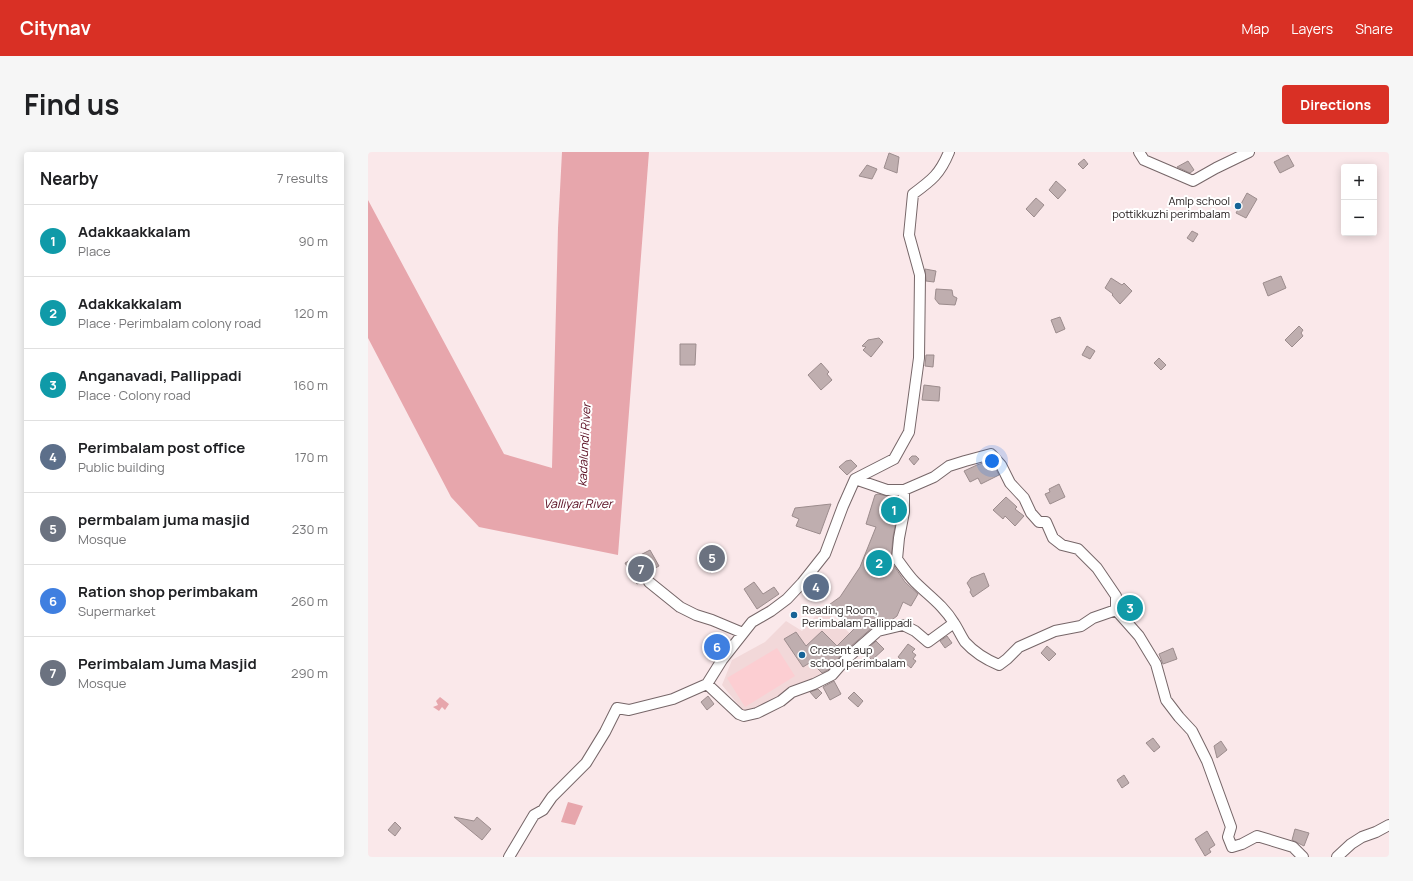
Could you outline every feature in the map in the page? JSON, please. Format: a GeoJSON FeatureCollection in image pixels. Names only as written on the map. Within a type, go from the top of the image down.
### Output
{"type":"FeatureCollection","features":[{"type":"Feature","properties":{"kind":"street"},"geometry":{"type":"LineString","coordinates":[[509,857],[534,815],[543,810],[552,797],[586,762],[605,732],[617,708],[629,710],[673,699],[707,684],[722,660],[752,622],[771,611],[787,599],[825,554],[855,479],[894,459],[909,432],[919,358],[920,275],[909,235],[913,194],[933,179],[943,166],[949,152]]}},
{"type":"Feature","properties":{"kind":"street"},"geometry":{"type":"LineString","coordinates":[[1130,152],[1193,181],[1249,152]]}},
{"type":"Feature","properties":{"kind":"street"},"geometry":{"type":"LineString","coordinates":[[855,479],[887,490],[904,490],[934,477],[949,466],[991,454],[1001,465],[1010,483],[1024,498],[1031,513],[1039,522],[1046,522],[1053,538],[1062,545],[1078,549],[1097,568],[1116,596],[1116,610],[1139,636],[1149,652],[1156,664],[1166,700],[1178,717],[1192,731],[1207,761],[1231,827],[1228,837],[1232,847],[1257,836],[1293,847],[1303,857]]}},
{"type":"Feature","properties":{"kind":"street"},"geometry":{"type":"LineString","coordinates":[[904,490],[904,512],[897,559],[915,582],[948,612],[960,631],[964,641],[971,648],[990,661],[999,665],[1008,659],[1019,647],[1055,631],[1082,626],[1093,618],[1116,610]]}},
{"type":"Feature","properties":{"kind":"street"},"geometry":{"type":"LineString","coordinates":[[649,582],[680,606],[696,615],[743,633]]}},
{"type":"Feature","properties":{"kind":"street"},"geometry":{"type":"LineString","coordinates":[[707,684],[740,714],[744,716],[753,714],[781,701],[792,692],[814,684],[832,675],[878,631],[903,625],[914,631],[928,642],[954,623]]}},
{"type":"Feature","properties":{"kind":"street"},"geometry":{"type":"LineString","coordinates":[[1337,857],[1351,844],[1362,837],[1389,825]]}},
{"type":"Feature","properties":{"kind":"shaded area"},"geometry":{"type":"Polygon","coordinates":[[[823,608],[860,643],[827,676],[783,694],[745,713],[722,685],[732,660],[765,642],[786,621],[802,631],[823,608]]]}},
{"type":"Feature","properties":{"kind":"shaded area"},"geometry":{"type":"Polygon","coordinates":[[[777,648],[795,676],[745,707],[727,678],[777,648]]]}},
{"type":"Feature","properties":{"kind":"water","name":"Valliyar River"},"geometry":{"type":"Polygon","coordinates":[[[562,152],[649,152],[618,555],[479,527],[451,497],[368,338],[368,200],[504,454],[552,468],[558,228],[562,152]]]}},
{"type":"Feature","properties":{"kind":"water"},"geometry":{"type":"Polygon","coordinates":[[[440,697],[449,704],[445,710],[442,707],[439,711],[433,707],[438,705],[436,701],[440,697]]]}},
{"type":"Feature","properties":{"kind":"water"},"geometry":{"type":"Polygon","coordinates":[[[568,802],[583,806],[575,825],[561,822],[568,802]]]}},
{"type":"Feature","properties":{"kind":"building"},"geometry":{"type":"Polygon","coordinates":[[[889,153],[899,157],[897,173],[884,168],[889,153]]]}},
{"type":"Feature","properties":{"kind":"building"},"geometry":{"type":"Polygon","coordinates":[[[1288,155],[1294,166],[1280,173],[1274,162],[1288,155]]]}},
{"type":"Feature","properties":{"kind":"building"},"geometry":{"type":"Polygon","coordinates":[[[1084,159],[1088,164],[1083,169],[1078,164],[1084,159]]]}},
{"type":"Feature","properties":{"kind":"building"},"geometry":{"type":"Polygon","coordinates":[[[1188,161],[1194,170],[1190,173],[1177,167],[1188,161]]]}},
{"type":"Feature","properties":{"kind":"building"},"geometry":{"type":"Polygon","coordinates":[[[867,165],[877,169],[872,179],[859,176],[867,165]]]}},
{"type":"Feature","properties":{"kind":"building"},"geometry":{"type":"Polygon","coordinates":[[[1056,181],[1066,190],[1058,199],[1049,190],[1056,181]]]}},
{"type":"Feature","properties":{"kind":"building"},"geometry":{"type":"Polygon","coordinates":[[[1247,193],[1257,199],[1246,218],[1236,213],[1247,193]]]}},
{"type":"Feature","properties":{"kind":"building"},"geometry":{"type":"Polygon","coordinates":[[[1036,198],[1044,205],[1034,217],[1026,209],[1036,198]]]}},
{"type":"Feature","properties":{"kind":"building"},"geometry":{"type":"Polygon","coordinates":[[[1192,231],[1198,234],[1193,242],[1187,238],[1192,231]]]}},
{"type":"Feature","properties":{"kind":"building"},"geometry":{"type":"Polygon","coordinates":[[[925,269],[936,271],[934,282],[926,281],[925,269]]]}},
{"type":"Feature","properties":{"kind":"building"},"geometry":{"type":"Polygon","coordinates":[[[1281,276],[1286,288],[1268,296],[1263,283],[1281,276]]]}},
{"type":"Feature","properties":{"kind":"building"},"geometry":{"type":"Polygon","coordinates":[[[1111,278],[1122,285],[1124,283],[1132,291],[1120,304],[1112,295],[1113,294],[1105,288],[1111,278]]]}},
{"type":"Feature","properties":{"kind":"building"},"geometry":{"type":"Polygon","coordinates":[[[936,289],[952,290],[953,296],[957,298],[955,305],[939,304],[935,299],[936,289]]]}},
{"type":"Feature","properties":{"kind":"building"},"geometry":{"type":"Polygon","coordinates":[[[1060,317],[1065,329],[1056,333],[1051,320],[1060,317]]]}},
{"type":"Feature","properties":{"kind":"building"},"geometry":{"type":"Polygon","coordinates":[[[1299,326],[1303,330],[1301,333],[1303,336],[1292,347],[1285,340],[1299,326]]]}},
{"type":"Feature","properties":{"kind":"building"},"geometry":{"type":"Polygon","coordinates":[[[879,338],[883,342],[871,357],[863,350],[866,347],[862,346],[868,340],[879,338]]]}},
{"type":"Feature","properties":{"kind":"building"},"geometry":{"type":"Polygon","coordinates":[[[680,344],[696,344],[695,365],[680,365],[680,344]]]}},
{"type":"Feature","properties":{"kind":"building"},"geometry":{"type":"Polygon","coordinates":[[[1087,346],[1095,351],[1090,359],[1082,355],[1087,346]]]}},
{"type":"Feature","properties":{"kind":"building"},"geometry":{"type":"Polygon","coordinates":[[[926,355],[934,355],[933,367],[925,366],[926,355]]]}},
{"type":"Feature","properties":{"kind":"building"},"geometry":{"type":"Polygon","coordinates":[[[1159,358],[1166,365],[1161,370],[1154,363],[1159,358]]]}},
{"type":"Feature","properties":{"kind":"building"},"geometry":{"type":"Polygon","coordinates":[[[821,363],[829,372],[827,374],[832,380],[821,390],[808,375],[821,363]]]}},
{"type":"Feature","properties":{"kind":"building"},"geometry":{"type":"Polygon","coordinates":[[[924,385],[940,387],[939,401],[922,400],[924,385]]]}},
{"type":"Feature","properties":{"kind":"building"},"geometry":{"type":"Polygon","coordinates":[[[912,456],[916,456],[919,459],[914,465],[909,459],[912,456]]]}},
{"type":"Feature","properties":{"kind":"building"},"geometry":{"type":"Polygon","coordinates":[[[851,460],[857,466],[847,475],[839,467],[846,461],[851,460]]]}},
{"type":"Feature","properties":{"kind":"building"},"geometry":{"type":"Polygon","coordinates":[[[989,461],[999,475],[981,484],[978,478],[970,482],[964,471],[989,461]]]}},
{"type":"Feature","properties":{"kind":"building"},"geometry":{"type":"Polygon","coordinates":[[[1059,484],[1065,497],[1050,504],[1045,494],[1050,492],[1049,489],[1059,484]]]}},
{"type":"Feature","properties":{"kind":"building"},"geometry":{"type":"Polygon","coordinates":[[[875,495],[898,496],[898,511],[891,559],[892,563],[905,582],[918,594],[911,606],[903,602],[897,616],[889,622],[874,626],[842,654],[828,670],[822,673],[811,662],[803,667],[784,639],[796,632],[806,646],[822,631],[837,646],[854,629],[826,607],[840,597],[860,567],[876,527],[866,524],[875,495]]]}},
{"type":"Feature","properties":{"kind":"building"},"geometry":{"type":"Polygon","coordinates":[[[1006,497],[1017,507],[1015,509],[1024,516],[1015,526],[1005,516],[1003,519],[993,510],[1006,497]]]}},
{"type":"Feature","properties":{"kind":"building"},"geometry":{"type":"Polygon","coordinates":[[[831,504],[820,534],[796,526],[799,519],[792,516],[795,508],[831,504]]]}},
{"type":"Feature","properties":{"kind":"building"},"geometry":{"type":"Polygon","coordinates":[[[717,544],[721,554],[714,562],[716,567],[711,573],[701,564],[717,544]]]}},
{"type":"Feature","properties":{"kind":"building"},"geometry":{"type":"Polygon","coordinates":[[[650,550],[659,566],[650,571],[652,575],[646,576],[643,581],[637,584],[625,563],[650,550]]]}},
{"type":"Feature","properties":{"kind":"building"},"geometry":{"type":"Polygon","coordinates":[[[984,573],[989,586],[973,597],[967,583],[971,578],[984,573]]]}},
{"type":"Feature","properties":{"kind":"building"},"geometry":{"type":"Polygon","coordinates":[[[754,582],[763,594],[774,587],[779,594],[757,609],[744,589],[754,582]]]}},
{"type":"Feature","properties":{"kind":"building"},"geometry":{"type":"Polygon","coordinates":[[[1137,600],[1140,610],[1128,614],[1122,608],[1122,604],[1137,600]]]}},
{"type":"Feature","properties":{"kind":"building"},"geometry":{"type":"Polygon","coordinates":[[[947,636],[952,643],[945,648],[940,641],[947,636]]]}},
{"type":"Feature","properties":{"kind":"building"},"geometry":{"type":"Polygon","coordinates":[[[715,638],[724,643],[716,656],[708,651],[715,638]]]}},
{"type":"Feature","properties":{"kind":"building"},"geometry":{"type":"Polygon","coordinates":[[[876,641],[884,649],[872,660],[864,652],[876,641]]]}},
{"type":"Feature","properties":{"kind":"building"},"geometry":{"type":"Polygon","coordinates":[[[908,644],[915,649],[912,652],[916,655],[913,659],[916,661],[911,668],[898,657],[908,644]]]}},
{"type":"Feature","properties":{"kind":"building"},"geometry":{"type":"Polygon","coordinates":[[[1047,646],[1056,654],[1049,661],[1041,653],[1047,646]]]}},
{"type":"Feature","properties":{"kind":"building"},"geometry":{"type":"Polygon","coordinates":[[[1173,648],[1177,659],[1163,664],[1159,654],[1173,648]]]}},
{"type":"Feature","properties":{"kind":"building"},"geometry":{"type":"Polygon","coordinates":[[[834,681],[841,694],[830,700],[823,687],[834,681]]]}},
{"type":"Feature","properties":{"kind":"building"},"geometry":{"type":"Polygon","coordinates":[[[818,689],[822,693],[816,699],[810,692],[818,689]]]}},
{"type":"Feature","properties":{"kind":"building"},"geometry":{"type":"Polygon","coordinates":[[[854,692],[863,701],[858,707],[848,698],[854,692]]]}},
{"type":"Feature","properties":{"kind":"building"},"geometry":{"type":"Polygon","coordinates":[[[708,696],[714,704],[707,710],[701,702],[708,696]]]}},
{"type":"Feature","properties":{"kind":"building"},"geometry":{"type":"Polygon","coordinates":[[[1153,738],[1160,747],[1154,752],[1146,743],[1153,738]]]}},
{"type":"Feature","properties":{"kind":"building"},"geometry":{"type":"Polygon","coordinates":[[[1221,741],[1227,750],[1217,758],[1214,746],[1221,741]]]}},
{"type":"Feature","properties":{"kind":"building"},"geometry":{"type":"Polygon","coordinates":[[[1124,775],[1129,783],[1122,788],[1117,780],[1124,775]]]}},
{"type":"Feature","properties":{"kind":"building"},"geometry":{"type":"Polygon","coordinates":[[[454,817],[474,821],[477,817],[491,829],[482,840],[454,817]]]}},
{"type":"Feature","properties":{"kind":"building"},"geometry":{"type":"Polygon","coordinates":[[[395,822],[401,828],[395,836],[388,830],[395,822]]]}},
{"type":"Feature","properties":{"kind":"building"},"geometry":{"type":"Polygon","coordinates":[[[1295,829],[1309,833],[1304,846],[1292,840],[1295,829]]]}},
{"type":"Feature","properties":{"kind":"building"},"geometry":{"type":"Polygon","coordinates":[[[1207,831],[1215,845],[1209,849],[1211,852],[1205,856],[1195,839],[1207,831]]]}},
{"type":"Feature","properties":{"kind":"place","name":"Amlp school pottikkuzhi perimbalam"},"geometry":{"type":"Point","coordinates":[1238,206]}},
{"type":"Feature","properties":{"kind":"place","name":"Adakkaakkalam"},"geometry":{"type":"Point","coordinates":[894,510]}},
{"type":"Feature","properties":{"kind":"place","name":"permbalam juma masjid"},"geometry":{"type":"Point","coordinates":[712,558]}},
{"type":"Feature","properties":{"kind":"place","name":"Adakkakkalam"},"geometry":{"type":"Point","coordinates":[879,563]}},
{"type":"Feature","properties":{"kind":"place","name":"Perimbalam Juma Masjid"},"geometry":{"type":"Point","coordinates":[641,569]}},
{"type":"Feature","properties":{"kind":"place","name":"Perimbalam post office"},"geometry":{"type":"Point","coordinates":[816,587]}},
{"type":"Feature","properties":{"kind":"place","name":"Anganavadi, Pallippadi"},"geometry":{"type":"Point","coordinates":[1130,608]}},
{"type":"Feature","properties":{"kind":"place","name":"Reading Room, Perimbalam Pallippadi"},"geometry":{"type":"Point","coordinates":[794,615]}},
{"type":"Feature","properties":{"kind":"place","name":"Ration shop perimbakam"},"geometry":{"type":"Point","coordinates":[717,647]}},
{"type":"Feature","properties":{"kind":"place","name":"Cresent aup school perimbalam"},"geometry":{"type":"Point","coordinates":[802,655]}},
{"type":"Feature","properties":{"kind":"water label","name":"kadalundi River"},"geometry":{"type":"Point","coordinates":[584,445]}}]}
